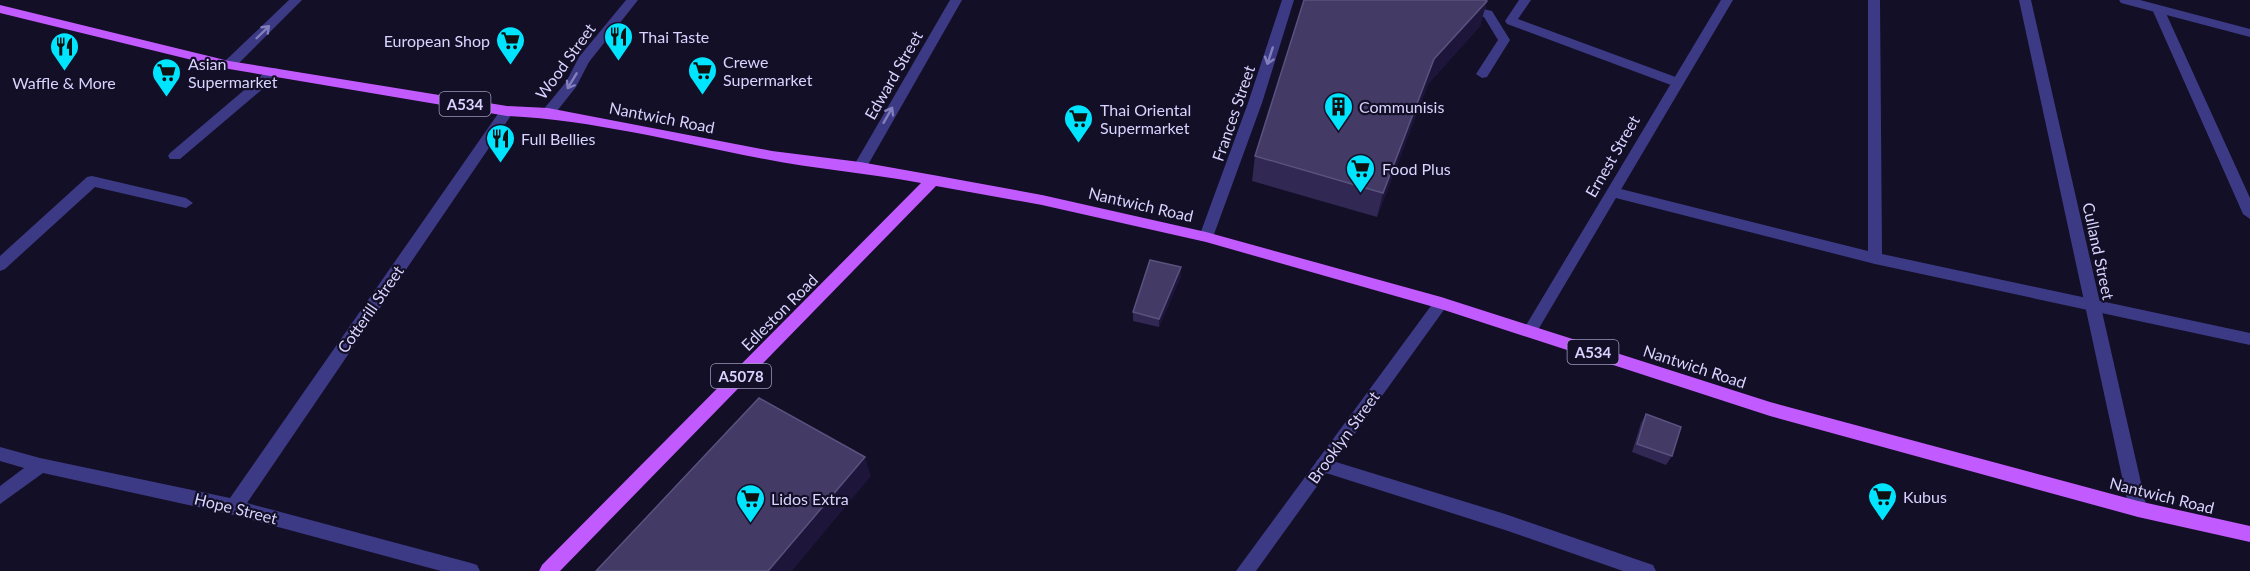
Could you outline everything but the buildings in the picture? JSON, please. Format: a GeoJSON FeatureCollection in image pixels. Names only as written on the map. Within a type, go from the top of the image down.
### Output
{"type":"FeatureCollection","features":[{"type":"Feature","properties":{"kind":"main road","name":"Nantwich Road"},"geometry":{"type":"LineString","coordinates":[[0,9],[229,64],[507,111],[548,113],[772,156],[860,166],[1042,200],[1206,237],[1442,303],[1770,409],[2138,509],[2250,534]]}},
{"type":"Feature","properties":{"kind":"main road","name":"Edleston Road"},"geometry":{"type":"LineString","coordinates":[[548,571],[933,180]]}},
{"type":"Feature","properties":{"kind":"street"},"geometry":{"type":"LineString","coordinates":[[229,64],[296,0]]}},
{"type":"Feature","properties":{"kind":"street","name":"Wood Street"},"geometry":{"type":"LineString","coordinates":[[548,113],[571,84],[584,60],[632,0]]}},
{"type":"Feature","properties":{"kind":"street","name":"Edward Street"},"geometry":{"type":"LineString","coordinates":[[860,166],[956,0]]}},
{"type":"Feature","properties":{"kind":"street","name":"Frances Street"},"geometry":{"type":"LineString","coordinates":[[1206,237],[1255,103],[1288,0]]}},
{"type":"Feature","properties":{"kind":"street"},"geometry":{"type":"LineString","coordinates":[[1525,0],[1511,21],[1676,82]]}},
{"type":"Feature","properties":{"kind":"street","name":"Ernest Street"},"geometry":{"type":"LineString","coordinates":[[1530,331],[1676,82],[1727,0]]}},
{"type":"Feature","properties":{"kind":"street"},"geometry":{"type":"LineString","coordinates":[[1874,0],[1875,258]]}},
{"type":"Feature","properties":{"kind":"street","name":"Culland Street"},"geometry":{"type":"LineString","coordinates":[[2025,0],[2138,509]]}},
{"type":"Feature","properties":{"kind":"street"},"geometry":{"type":"LineString","coordinates":[[2126,0],[2250,33]]}},
{"type":"Feature","properties":{"kind":"street"},"geometry":{"type":"LineString","coordinates":[[1449,6],[1488,14],[1504,40],[1482,74]]}},
{"type":"Feature","properties":{"kind":"street"},"geometry":{"type":"LineString","coordinates":[[2158,9],[2250,214]]}},
{"type":"Feature","properties":{"kind":"street"},"geometry":{"type":"LineString","coordinates":[[175,156],[274,72]]}},
{"type":"Feature","properties":{"kind":"street","name":"Cotterill Street"},"geometry":{"type":"LineString","coordinates":[[234,507],[507,111]]}},
{"type":"Feature","properties":{"kind":"street"},"geometry":{"type":"LineString","coordinates":[[0,265],[93,181],[186,204]]}},
{"type":"Feature","properties":{"kind":"street"},"geometry":{"type":"LineString","coordinates":[[1613,192],[1875,258],[2250,339]]}},
{"type":"Feature","properties":{"kind":"street","name":"Brooklyn Street"},"geometry":{"type":"LineString","coordinates":[[1245,571],[1442,303]]}},
{"type":"Feature","properties":{"kind":"street","name":"Hope Street"},"geometry":{"type":"LineString","coordinates":[[0,453],[40,465],[234,507],[471,571]]}},
{"type":"Feature","properties":{"kind":"street"},"geometry":{"type":"LineString","coordinates":[[0,496],[40,465]]}},
{"type":"Feature","properties":{"kind":"street"},"geometry":{"type":"LineString","coordinates":[[1323,465],[1505,522],[1647,571]]}},
{"type":"Feature","properties":{"kind":"place","name":"Thai Taste"},"geometry":{"type":"Point","coordinates":[618,62]}},
{"type":"Feature","properties":{"kind":"place","name":"European Shop"},"geometry":{"type":"Point","coordinates":[511,66]}},
{"type":"Feature","properties":{"kind":"place","name":"Waffle & More"},"geometry":{"type":"Point","coordinates":[64,72]}},
{"type":"Feature","properties":{"kind":"place","name":"Crewe Supermarket"},"geometry":{"type":"Point","coordinates":[702,96]}},
{"type":"Feature","properties":{"kind":"place","name":"Asian Supermarket"},"geometry":{"type":"Point","coordinates":[167,98]}},
{"type":"Feature","properties":{"kind":"place","name":"Communisis"},"geometry":{"type":"Point","coordinates":[1338,132]}},
{"type":"Feature","properties":{"kind":"place","name":"Thai Oriental Supermarket"},"geometry":{"type":"Point","coordinates":[1079,144]}},
{"type":"Feature","properties":{"kind":"place","name":"Full Bellies"},"geometry":{"type":"Point","coordinates":[500,164]}},
{"type":"Feature","properties":{"kind":"place","name":"Food Plus"},"geometry":{"type":"Point","coordinates":[1361,194]}},
{"type":"Feature","properties":{"kind":"place","name":"Kubus"},"geometry":{"type":"Point","coordinates":[1882,522]}},
{"type":"Feature","properties":{"kind":"place","name":"Lidos Extra"},"geometry":{"type":"Point","coordinates":[750,524]}}]}
